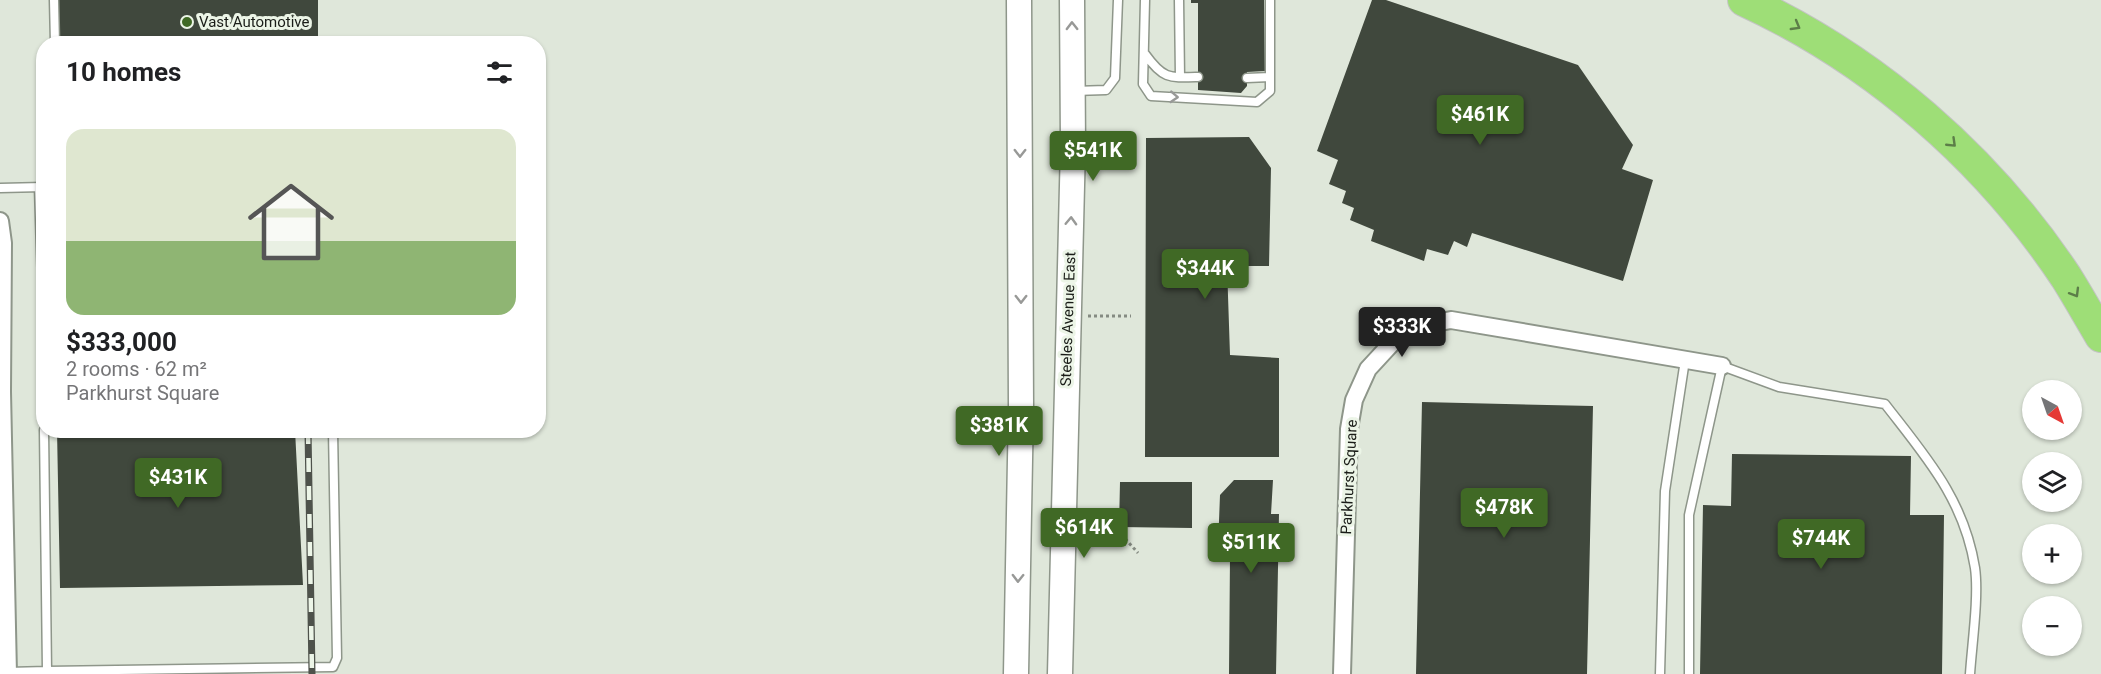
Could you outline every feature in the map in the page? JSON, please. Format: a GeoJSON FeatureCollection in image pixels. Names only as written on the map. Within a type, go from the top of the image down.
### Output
{"type":"FeatureCollection","features":[{"type":"Feature","properties":{"kind":"highway"},"geometry":{"type":"LineString","coordinates":[[1744,0],[1783,19],[1836,50],[1927,118],[1979,169],[2016,210],[2066,278],[2101,336]]}},
{"type":"Feature","properties":{"kind":"main road"},"geometry":{"type":"LineString","coordinates":[[1016,674],[1021,371],[1019,0]]}},
{"type":"Feature","properties":{"kind":"main road","name":"Steeles Avenue East"},"geometry":{"type":"LineString","coordinates":[[1060,674],[1073,145],[1072,0]]}},
{"type":"Feature","properties":{"kind":"street"},"geometry":{"type":"LineString","coordinates":[[0,221],[3,243],[1,392],[3,640],[8,673]]}},
{"type":"Feature","properties":{"kind":"street","name":"Parkhurst Square"},"geometry":{"type":"LineString","coordinates":[[1342,674],[1349,429],[1354,400],[1368,369],[1392,343],[1419,326],[1451,320],[1722,366]]}},
{"type":"Feature","properties":{"kind":"lane"},"geometry":{"type":"LineString","coordinates":[[54,0],[54,36]]}},
{"type":"Feature","properties":{"kind":"lane"},"geometry":{"type":"LineString","coordinates":[[1073,91],[1107,90],[1115,78],[1118,0]]}},
{"type":"Feature","properties":{"kind":"lane"},"geometry":{"type":"LineString","coordinates":[[1145,0],[1143,84],[1151,96],[1257,102],[1270,91],[1270,0]]}},
{"type":"Feature","properties":{"kind":"lane"},"geometry":{"type":"LineString","coordinates":[[1179,0],[1180,78]]}},
{"type":"Feature","properties":{"kind":"lane"},"geometry":{"type":"LineString","coordinates":[[1145,54],[1156,70],[1167,77],[1198,77]]}},
{"type":"Feature","properties":{"kind":"lane"},"geometry":{"type":"LineString","coordinates":[[1246,78],[1270,77]]}},
{"type":"Feature","properties":{"kind":"lane"},"geometry":{"type":"LineString","coordinates":[[0,188],[36,187]]}},
{"type":"Feature","properties":{"kind":"lane"},"geometry":{"type":"LineString","coordinates":[[1660,674],[1665,491],[1685,360]]}},
{"type":"Feature","properties":{"kind":"lane"},"geometry":{"type":"LineString","coordinates":[[1689,674],[1689,515],[1722,366],[1779,387],[1886,404],[1948,488],[1965,531],[1975,570],[1970,674]]}},
{"type":"Feature","properties":{"kind":"lane"},"geometry":{"type":"LineString","coordinates":[[45,438],[47,671]]}},
{"type":"Feature","properties":{"kind":"lane"},"geometry":{"type":"LineString","coordinates":[[8,673],[292,671],[333,667],[337,658],[333,438]]}},
{"type":"Feature","properties":{"kind":"path"},"geometry":{"type":"LineString","coordinates":[[1083,316],[1131,316]]}},
{"type":"Feature","properties":{"kind":"path"},"geometry":{"type":"LineString","coordinates":[[1083,528],[1114,526],[1138,553]]}},
{"type":"Feature","properties":{"kind":"building","name":"Vast Automotive"},"geometry":{"type":"Polygon","coordinates":[[[57,0],[318,0],[318,36],[57,36],[57,0]]]}},
{"type":"Feature","properties":{"kind":"building"},"geometry":{"type":"Polygon","coordinates":[[[1191,0],[1264,0],[1265,71],[1247,72],[1247,86],[1241,93],[1198,90],[1198,3],[1191,3],[1191,0]]]}},
{"type":"Feature","properties":{"kind":"building"},"geometry":{"type":"Polygon","coordinates":[[[1372,0],[1386,0],[1578,65],[1633,145],[1622,169],[1653,180],[1623,281],[1472,233],[1467,247],[1454,241],[1448,255],[1427,249],[1424,261],[1371,241],[1374,230],[1350,220],[1354,208],[1342,203],[1346,191],[1329,184],[1338,160],[1317,151],[1372,0]]]}},
{"type":"Feature","properties":{"kind":"building"},"geometry":{"type":"Polygon","coordinates":[[[1249,137],[1271,168],[1269,266],[1227,266],[1230,355],[1279,358],[1279,457],[1145,457],[1146,138],[1249,137]]]}},
{"type":"Feature","properties":{"kind":"building"},"geometry":{"type":"Polygon","coordinates":[[[1422,402],[1593,406],[1587,674],[1416,674],[1422,402]]]}},
{"type":"Feature","properties":{"kind":"building"},"geometry":{"type":"Polygon","coordinates":[[[57,438],[295,438],[303,585],[60,588],[57,438]]]}},
{"type":"Feature","properties":{"kind":"building"},"geometry":{"type":"Polygon","coordinates":[[[1732,454],[1911,456],[1910,515],[1944,515],[1942,674],[1700,674],[1703,505],[1731,506],[1732,454]]]}},
{"type":"Feature","properties":{"kind":"building"},"geometry":{"type":"Polygon","coordinates":[[[1234,480],[1273,480],[1271,514],[1279,514],[1276,674],[1229,674],[1230,556],[1218,547],[1220,495],[1234,480]]]}},
{"type":"Feature","properties":{"kind":"building"},"geometry":{"type":"Polygon","coordinates":[[[1120,482],[1192,482],[1192,528],[1119,527],[1120,482]]]}},
{"type":"Feature","properties":{"kind":"railway"},"geometry":{"type":"LineString","coordinates":[[308,438],[312,674]]}},
{"type":"Feature","properties":{"kind":"place","name":"Vast Automotive"},"geometry":{"type":"Point","coordinates":[187,22]}}]}
